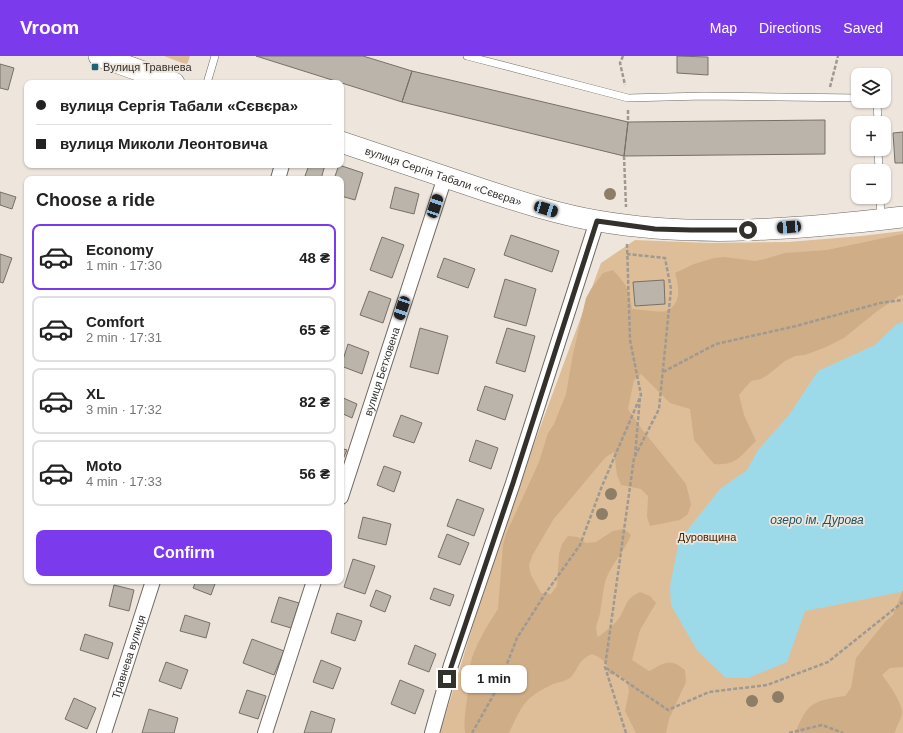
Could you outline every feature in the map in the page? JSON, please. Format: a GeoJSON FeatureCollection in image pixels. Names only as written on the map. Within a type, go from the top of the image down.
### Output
{"type":"FeatureCollection","features":[{"type":"Feature","properties":{"kind":"main road"},"geometry":{"type":"LineString","coordinates":[[99,56],[166,80]]}},
{"type":"Feature","properties":{"kind":"main road","name":"вулиця Сергія Табали «Сєвєра»"},"geometry":{"type":"LineString","coordinates":[[344,143],[558,213],[626,226],[655,229],[748,230],[903,217]]}},
{"type":"Feature","properties":{"kind":"street","name":"вулиця Бетховена"},"geometry":{"type":"LineString","coordinates":[[344,488],[445,177]]}},
{"type":"Feature","properties":{"kind":"street"},"geometry":{"type":"LineString","coordinates":[[432,733],[451,665],[513,483],[597,221]]}},
{"type":"Feature","properties":{"kind":"street","name":"Травнева вулиця"},"geometry":{"type":"LineString","coordinates":[[104,733],[152,584]]}},
{"type":"Feature","properties":{"kind":"street"},"geometry":{"type":"LineString","coordinates":[[265,733],[313,584]]}},
{"type":"Feature","properties":{"kind":"lane"},"geometry":{"type":"LineString","coordinates":[[208,80],[215,56]]}},
{"type":"Feature","properties":{"kind":"lane"},"geometry":{"type":"LineString","coordinates":[[468,56],[628,98],[704,96],[851,98]]}},
{"type":"Feature","properties":{"kind":"lane"},"geometry":{"type":"LineString","coordinates":[[880,204],[881,220]]}},
{"type":"Feature","properties":{"kind":"path"},"geometry":{"type":"LineString","coordinates":[[623,56],[620,63],[628,98]]}},
{"type":"Feature","properties":{"kind":"path"},"geometry":{"type":"LineString","coordinates":[[828,98],[838,56]]}},
{"type":"Feature","properties":{"kind":"path"},"geometry":{"type":"LineString","coordinates":[[624,156],[630,340],[641,395],[634,458],[605,667],[626,733]]}},
{"type":"Feature","properties":{"kind":"path"},"geometry":{"type":"LineString","coordinates":[[627,254],[665,258],[671,289],[659,409],[634,458]]}},
{"type":"Feature","properties":{"kind":"path"},"geometry":{"type":"LineString","coordinates":[[662,372],[716,344],[796,326],[880,303],[903,300]]}},
{"type":"Feature","properties":{"kind":"path"},"geometry":{"type":"LineString","coordinates":[[472,733],[498,687],[517,638],[545,594],[580,545],[602,486],[625,434],[633,410],[641,395]]}},
{"type":"Feature","properties":{"kind":"path"},"geometry":{"type":"LineString","coordinates":[[605,667],[668,710],[710,692],[767,685],[828,662],[903,602]]}},
{"type":"Feature","properties":{"kind":"path"},"geometry":{"type":"LineString","coordinates":[[789,733],[822,725],[843,733]]}},
{"type":"Feature","properties":{"kind":"green space"},"geometry":{"type":"Polygon","coordinates":[[[164,56],[190,56],[187,65],[164,56]]]}},
{"type":"Feature","properties":{"kind":"green space","name":"Дуровщина"},"geometry":{"type":"Polygon","coordinates":[[[903,231],[903,733],[440,733],[502,530],[601,263],[635,240],[710,243],[788,242],[903,231]]]}},
{"type":"Feature","properties":{"kind":"shaded area"},"geometry":{"type":"Polygon","coordinates":[[[903,234],[903,295],[899,296],[876,312],[844,338],[805,355],[795,356],[785,361],[761,379],[751,381],[739,395],[744,415],[756,441],[742,455],[733,461],[722,464],[714,464],[694,440],[690,409],[670,403],[641,374],[634,380],[628,409],[641,428],[686,484],[691,504],[688,514],[680,520],[650,526],[647,517],[648,496],[641,489],[621,485],[617,475],[614,452],[606,457],[553,520],[532,556],[529,566],[531,575],[541,593],[551,594],[557,586],[559,554],[562,544],[568,536],[578,537],[586,543],[596,542],[613,531],[624,529],[631,535],[606,579],[596,630],[598,637],[614,624],[621,615],[626,604],[635,594],[640,592],[650,596],[656,603],[640,630],[632,660],[649,671],[671,662],[685,670],[686,682],[669,719],[666,733],[636,733],[625,711],[629,691],[627,681],[619,675],[609,674],[604,661],[592,654],[582,661],[571,677],[551,685],[529,699],[524,704],[509,733],[465,733],[465,716],[470,665],[478,643],[498,609],[503,545],[506,534],[539,462],[548,433],[554,424],[566,394],[573,354],[586,298],[603,273],[613,270],[627,287],[632,309],[666,311],[675,304],[677,300],[678,284],[675,273],[694,264],[714,258],[724,257],[755,261],[785,253],[827,250],[903,234]]]}},
{"type":"Feature","properties":{"kind":"shaded area"},"geometry":{"type":"Polygon","coordinates":[[[903,590],[903,667],[890,668],[882,675],[900,703],[902,715],[895,733],[795,733],[803,715],[815,703],[835,697],[845,696],[851,688],[856,658],[885,622],[893,615],[903,590]]]}},
{"type":"Feature","properties":{"kind":"water","name":"озеро ім. Дурова"},"geometry":{"type":"Polygon","coordinates":[[[903,322],[903,590],[901,592],[805,611],[787,662],[748,678],[726,678],[697,650],[671,605],[670,586],[679,541],[720,489],[747,470],[758,450],[789,415],[818,371],[875,345],[897,324],[903,322]]]}},
{"type":"Feature","properties":{"kind":"building"},"geometry":{"type":"Polygon","coordinates":[[[256,56],[363,56],[412,71],[402,102],[344,84],[344,80],[332,80],[256,56]]]}},
{"type":"Feature","properties":{"kind":"building"},"geometry":{"type":"Polygon","coordinates":[[[677,56],[708,57],[708,75],[677,73],[677,56]]]}},
{"type":"Feature","properties":{"kind":"building"},"geometry":{"type":"Polygon","coordinates":[[[0,64],[14,68],[8,90],[0,88],[0,64]]]}},
{"type":"Feature","properties":{"kind":"building"},"geometry":{"type":"Polygon","coordinates":[[[412,71],[628,122],[624,156],[402,102],[412,71]]]}},
{"type":"Feature","properties":{"kind":"building"},"geometry":{"type":"Polygon","coordinates":[[[825,120],[825,154],[624,156],[628,122],[825,120]]]}},
{"type":"Feature","properties":{"kind":"building"},"geometry":{"type":"Polygon","coordinates":[[[903,132],[903,163],[895,163],[893,133],[903,132]]]}},
{"type":"Feature","properties":{"kind":"building"},"geometry":{"type":"Polygon","coordinates":[[[344,167],[363,173],[355,200],[344,197],[344,176],[335,176],[338,168],[344,168],[344,167]]]}},
{"type":"Feature","properties":{"kind":"building"},"geometry":{"type":"Polygon","coordinates":[[[308,168],[324,168],[322,176],[305,176],[308,168]]]}},
{"type":"Feature","properties":{"kind":"building"},"geometry":{"type":"Polygon","coordinates":[[[395,187],[419,194],[414,214],[390,208],[395,187]]]}},
{"type":"Feature","properties":{"kind":"building"},"geometry":{"type":"Polygon","coordinates":[[[0,192],[16,197],[12,209],[0,205],[0,192]]]}},
{"type":"Feature","properties":{"kind":"building"},"geometry":{"type":"Polygon","coordinates":[[[511,235],[559,251],[552,272],[504,255],[511,235]]]}},
{"type":"Feature","properties":{"kind":"building"},"geometry":{"type":"Polygon","coordinates":[[[382,237],[404,245],[392,278],[370,270],[382,237]]]}},
{"type":"Feature","properties":{"kind":"building"},"geometry":{"type":"Polygon","coordinates":[[[0,254],[12,258],[3,283],[0,282],[0,254]]]}},
{"type":"Feature","properties":{"kind":"building"},"geometry":{"type":"Polygon","coordinates":[[[444,258],[475,269],[468,288],[437,277],[444,258]]]}},
{"type":"Feature","properties":{"kind":"building"},"geometry":{"type":"Polygon","coordinates":[[[505,279],[536,289],[526,326],[494,317],[505,279]]]}},
{"type":"Feature","properties":{"kind":"building"},"geometry":{"type":"Polygon","coordinates":[[[664,280],[665,304],[635,306],[633,282],[664,280]]]}},
{"type":"Feature","properties":{"kind":"building"},"geometry":{"type":"Polygon","coordinates":[[[369,291],[391,299],[383,323],[360,315],[369,291]]]}},
{"type":"Feature","properties":{"kind":"building"},"geometry":{"type":"Polygon","coordinates":[[[420,328],[448,336],[438,374],[410,367],[420,328]]]}},
{"type":"Feature","properties":{"kind":"building"},"geometry":{"type":"Polygon","coordinates":[[[507,328],[535,336],[525,372],[496,363],[507,328]]]}},
{"type":"Feature","properties":{"kind":"building"},"geometry":{"type":"Polygon","coordinates":[[[348,344],[369,352],[362,374],[344,367],[344,357],[348,344]]]}},
{"type":"Feature","properties":{"kind":"building"},"geometry":{"type":"Polygon","coordinates":[[[485,386],[513,395],[505,420],[477,410],[485,386]]]}},
{"type":"Feature","properties":{"kind":"building"},"geometry":{"type":"Polygon","coordinates":[[[344,398],[357,404],[352,418],[344,414],[344,398]]]}},
{"type":"Feature","properties":{"kind":"building"},"geometry":{"type":"Polygon","coordinates":[[[401,415],[422,423],[414,443],[393,436],[401,415]]]}},
{"type":"Feature","properties":{"kind":"building"},"geometry":{"type":"Polygon","coordinates":[[[476,440],[498,448],[491,469],[469,461],[476,440]]]}},
{"type":"Feature","properties":{"kind":"building"},"geometry":{"type":"Polygon","coordinates":[[[344,449],[347,450],[344,457],[344,449]]]}},
{"type":"Feature","properties":{"kind":"building"},"geometry":{"type":"Polygon","coordinates":[[[384,466],[401,472],[394,492],[377,485],[384,466]]]}},
{"type":"Feature","properties":{"kind":"building"},"geometry":{"type":"Polygon","coordinates":[[[457,499],[484,509],[474,536],[447,526],[457,499]]]}},
{"type":"Feature","properties":{"kind":"building"},"geometry":{"type":"Polygon","coordinates":[[[363,517],[391,524],[386,545],[358,538],[363,517]]]}},
{"type":"Feature","properties":{"kind":"building"},"geometry":{"type":"Polygon","coordinates":[[[447,534],[469,543],[460,565],[438,557],[447,534]]]}},
{"type":"Feature","properties":{"kind":"building"},"geometry":{"type":"Polygon","coordinates":[[[353,559],[375,566],[365,594],[344,587],[353,559]]]}},
{"type":"Feature","properties":{"kind":"building"},"geometry":{"type":"Polygon","coordinates":[[[195,584],[215,584],[211,595],[193,588],[195,584]]]}},
{"type":"Feature","properties":{"kind":"building"},"geometry":{"type":"Polygon","coordinates":[[[114,585],[134,590],[129,611],[109,606],[114,585]]]}},
{"type":"Feature","properties":{"kind":"building"},"geometry":{"type":"Polygon","coordinates":[[[434,588],[454,595],[450,606],[430,599],[434,588]]]}},
{"type":"Feature","properties":{"kind":"building"},"geometry":{"type":"Polygon","coordinates":[[[376,590],[391,596],[385,612],[370,606],[376,590]]]}},
{"type":"Feature","properties":{"kind":"building"},"geometry":{"type":"Polygon","coordinates":[[[279,597],[299,603],[291,628],[271,622],[279,597]]]}},
{"type":"Feature","properties":{"kind":"building"},"geometry":{"type":"Polygon","coordinates":[[[337,613],[362,621],[355,641],[331,633],[337,613]]]}},
{"type":"Feature","properties":{"kind":"building"},"geometry":{"type":"Polygon","coordinates":[[[185,615],[210,623],[206,638],[180,631],[185,615]]]}},
{"type":"Feature","properties":{"kind":"building"},"geometry":{"type":"Polygon","coordinates":[[[85,634],[113,643],[108,659],[80,650],[85,634]]]}},
{"type":"Feature","properties":{"kind":"building"},"geometry":{"type":"Polygon","coordinates":[[[252,639],[284,651],[274,675],[243,663],[252,639]]]}},
{"type":"Feature","properties":{"kind":"building"},"geometry":{"type":"Polygon","coordinates":[[[415,645],[436,654],[429,672],[408,664],[415,645]]]}},
{"type":"Feature","properties":{"kind":"building"},"geometry":{"type":"Polygon","coordinates":[[[321,660],[341,668],[333,689],[313,682],[321,660]]]}},
{"type":"Feature","properties":{"kind":"building"},"geometry":{"type":"Polygon","coordinates":[[[166,662],[188,670],[181,689],[159,681],[166,662]]]}},
{"type":"Feature","properties":{"kind":"building"},"geometry":{"type":"Polygon","coordinates":[[[400,680],[424,690],[415,714],[391,704],[400,680]]]}},
{"type":"Feature","properties":{"kind":"building"},"geometry":{"type":"Polygon","coordinates":[[[247,690],[266,696],[258,719],[239,713],[247,690]]]}},
{"type":"Feature","properties":{"kind":"building"},"geometry":{"type":"Polygon","coordinates":[[[74,698],[96,708],[87,729],[65,719],[74,698]]]}},
{"type":"Feature","properties":{"kind":"building"},"geometry":{"type":"Polygon","coordinates":[[[149,709],[178,718],[174,733],[142,733],[149,709]]]}},
{"type":"Feature","properties":{"kind":"building"},"geometry":{"type":"Polygon","coordinates":[[[311,711],[335,719],[331,733],[304,733],[311,711]]]}},
{"type":"Feature","properties":{"kind":"place","name":"Вулиця Травнева"},"geometry":{"type":"Point","coordinates":[95,67]}},
{"type":"Feature","properties":{"kind":"route"},"geometry":{"type":"LineString","coordinates":[[447,679],[513,483],[597,221],[655,229],[748,230]]}}]}
